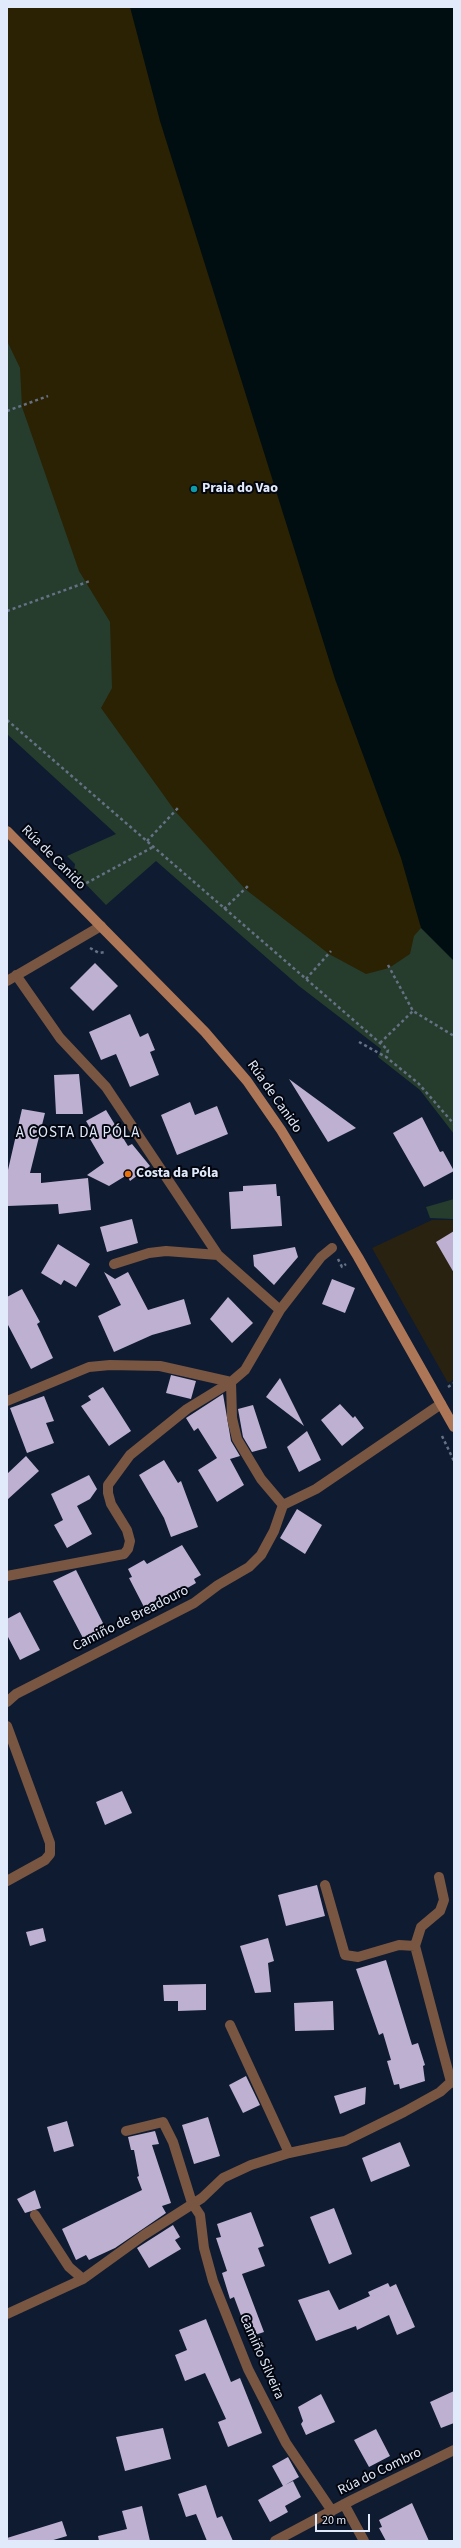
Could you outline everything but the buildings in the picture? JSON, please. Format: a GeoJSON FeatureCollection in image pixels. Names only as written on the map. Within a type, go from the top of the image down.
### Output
{"type":"FeatureCollection","features":[{"type":"Feature","properties":{"kind":"main road","name":"Rúa de Canido"},"geometry":{"type":"LineString","coordinates":[[7,831],[205,1032],[264,1104],[358,1257],[454,1427]]}},
{"type":"Feature","properties":{"kind":"street"},"geometry":{"type":"LineString","coordinates":[[7,981],[101,926]]}},
{"type":"Feature","properties":{"kind":"street"},"geometry":{"type":"LineString","coordinates":[[16,975],[60,1038],[106,1087],[218,1255],[280,1310]]}},
{"type":"Feature","properties":{"kind":"street"},"geometry":{"type":"LineString","coordinates":[[7,1576],[124,1554],[128,1549],[130,1541],[127,1530],[111,1504],[108,1493],[108,1485],[130,1455],[187,1409],[231,1382],[245,1370],[280,1310],[321,1257],[332,1248]]}},
{"type":"Feature","properties":{"kind":"street"},"geometry":{"type":"LineString","coordinates":[[114,1264],[149,1253],[166,1251],[218,1255]]}},
{"type":"Feature","properties":{"kind":"street"},"geometry":{"type":"LineString","coordinates":[[7,1400],[89,1367],[110,1365],[160,1366],[231,1382]]}},
{"type":"Feature","properties":{"kind":"street"},"geometry":{"type":"LineString","coordinates":[[231,1382],[232,1418],[237,1439],[261,1478],[283,1504],[316,1489],[441,1404]]}},
{"type":"Feature","properties":{"kind":"street","name":"Camiño de Breadouro"},"geometry":{"type":"LineString","coordinates":[[7,1702],[16,1694],[194,1603],[218,1585],[249,1567],[261,1555],[274,1531],[283,1504]]}},
{"type":"Feature","properties":{"kind":"street"},"geometry":{"type":"LineString","coordinates":[[7,1726],[50,1843],[50,1854],[45,1860],[7,1881]]}},
{"type":"Feature","properties":{"kind":"street"},"geometry":{"type":"LineString","coordinates":[[7,2314],[83,2279],[192,2203],[202,2198],[223,2178],[251,2165],[289,2153],[345,2141],[404,2112],[440,2092],[453,2082],[415,1946],[421,1927],[440,1911],[444,1900],[438,1877]]}},
{"type":"Feature","properties":{"kind":"street"},"geometry":{"type":"LineString","coordinates":[[325,1885],[345,1955],[358,1957],[400,1945],[415,1946]]}},
{"type":"Feature","properties":{"kind":"street"},"geometry":{"type":"LineString","coordinates":[[230,2025],[289,2153]]}},
{"type":"Feature","properties":{"kind":"street","name":"Camiño Silveira"},"geometry":{"type":"LineString","coordinates":[[126,2131],[164,2122],[174,2142],[192,2203],[200,2215],[204,2248],[213,2281],[248,2369],[286,2443],[332,2510]]}},
{"type":"Feature","properties":{"kind":"street"},"geometry":{"type":"LineString","coordinates":[[35,2215],[69,2267],[83,2279]]}},
{"type":"Feature","properties":{"kind":"street","name":"Rúa do Combro"},"geometry":{"type":"LineString","coordinates":[[275,2541],[332,2510],[454,2450]]}},
{"type":"Feature","properties":{"kind":"street"},"geometry":{"type":"LineString","coordinates":[[344,2504],[364,2541]]}},
{"type":"Feature","properties":{"kind":"path"},"geometry":{"type":"LineString","coordinates":[[7,411],[48,396]]}},
{"type":"Feature","properties":{"kind":"path"},"geometry":{"type":"LineString","coordinates":[[7,611],[90,581]]}},
{"type":"Feature","properties":{"kind":"path"},"geometry":{"type":"LineString","coordinates":[[7,720],[388,1050],[386,1057]]}},
{"type":"Feature","properties":{"kind":"path"},"geometry":{"type":"LineString","coordinates":[[147,841],[178,808]]}},
{"type":"Feature","properties":{"kind":"path"},"geometry":{"type":"LineString","coordinates":[[81,886],[153,847]]}},
{"type":"Feature","properties":{"kind":"path"},"geometry":{"type":"LineString","coordinates":[[224,909],[248,886]]}},
{"type":"Feature","properties":{"kind":"path"},"geometry":{"type":"LineString","coordinates":[[88,947],[99,953],[106,952],[112,957]]}},
{"type":"Feature","properties":{"kind":"path"},"geometry":{"type":"LineString","coordinates":[[306,979],[331,951]]}},
{"type":"Feature","properties":{"kind":"path"},"geometry":{"type":"LineString","coordinates":[[388,965],[413,1011],[454,1036]]}},
{"type":"Feature","properties":{"kind":"path"},"geometry":{"type":"LineString","coordinates":[[380,1043],[413,1011]]}},
{"type":"Feature","properties":{"kind":"path"},"geometry":{"type":"LineString","coordinates":[[359,1042],[386,1057],[418,1083],[454,1124]]}},
{"type":"Feature","properties":{"kind":"path"},"geometry":{"type":"LineString","coordinates":[[343,1257],[350,1271]]}},
{"type":"Feature","properties":{"kind":"path"},"geometry":{"type":"LineString","coordinates":[[446,1388],[454,1383]]}},
{"type":"Feature","properties":{"kind":"path"},"geometry":{"type":"LineString","coordinates":[[440,1433],[454,1461]]}},
{"type":"Feature","properties":{"kind":"shaded area"},"geometry":{"type":"Polygon","coordinates":[[[130,7],[454,7],[454,961],[421,928],[401,858],[335,679],[160,121],[130,7]]]}},
{"type":"Feature","properties":{"kind":"shaded area"},"geometry":{"type":"Polygon","coordinates":[[[432,1220],[454,1220],[454,1379],[448,1383],[372,1248],[432,1220]]]}},
{"type":"Feature","properties":{"kind":"green space","name":"Praia do Vao"},"geometry":{"type":"Polygon","coordinates":[[[7,7],[454,744],[454,1134],[420,1090],[378,1057],[381,1049],[299,986],[156,861],[106,905],[74,872],[75,864],[67,856],[116,834],[7,734],[7,7]]]}},
{"type":"Feature","properties":{"kind":"green space"},"geometry":{"type":"Polygon","coordinates":[[[454,1199],[454,1219],[430,1218],[426,1207],[454,1199]]]}},
{"type":"Feature","properties":{"kind":"sand","name":"Praia do Vao"},"geometry":{"type":"Polygon","coordinates":[[[7,7],[239,7],[421,928],[414,936],[410,954],[389,968],[366,974],[329,954],[245,889],[175,811],[101,708],[112,688],[110,622],[79,571],[22,407],[20,368],[7,341],[7,7]]]}},
{"type":"Feature","properties":{"kind":"place","name":"Praia do Vao"},"geometry":{"type":"Point","coordinates":[194,489]}},
{"type":"Feature","properties":{"kind":"place","name":"Costa da Póla"},"geometry":{"type":"Point","coordinates":[128,1174]}},
{"type":"Feature","properties":{"kind":"district","name":"A COSTA DA PÓLA"},"geometry":{"type":"Point","coordinates":[78,1134]}}]}
